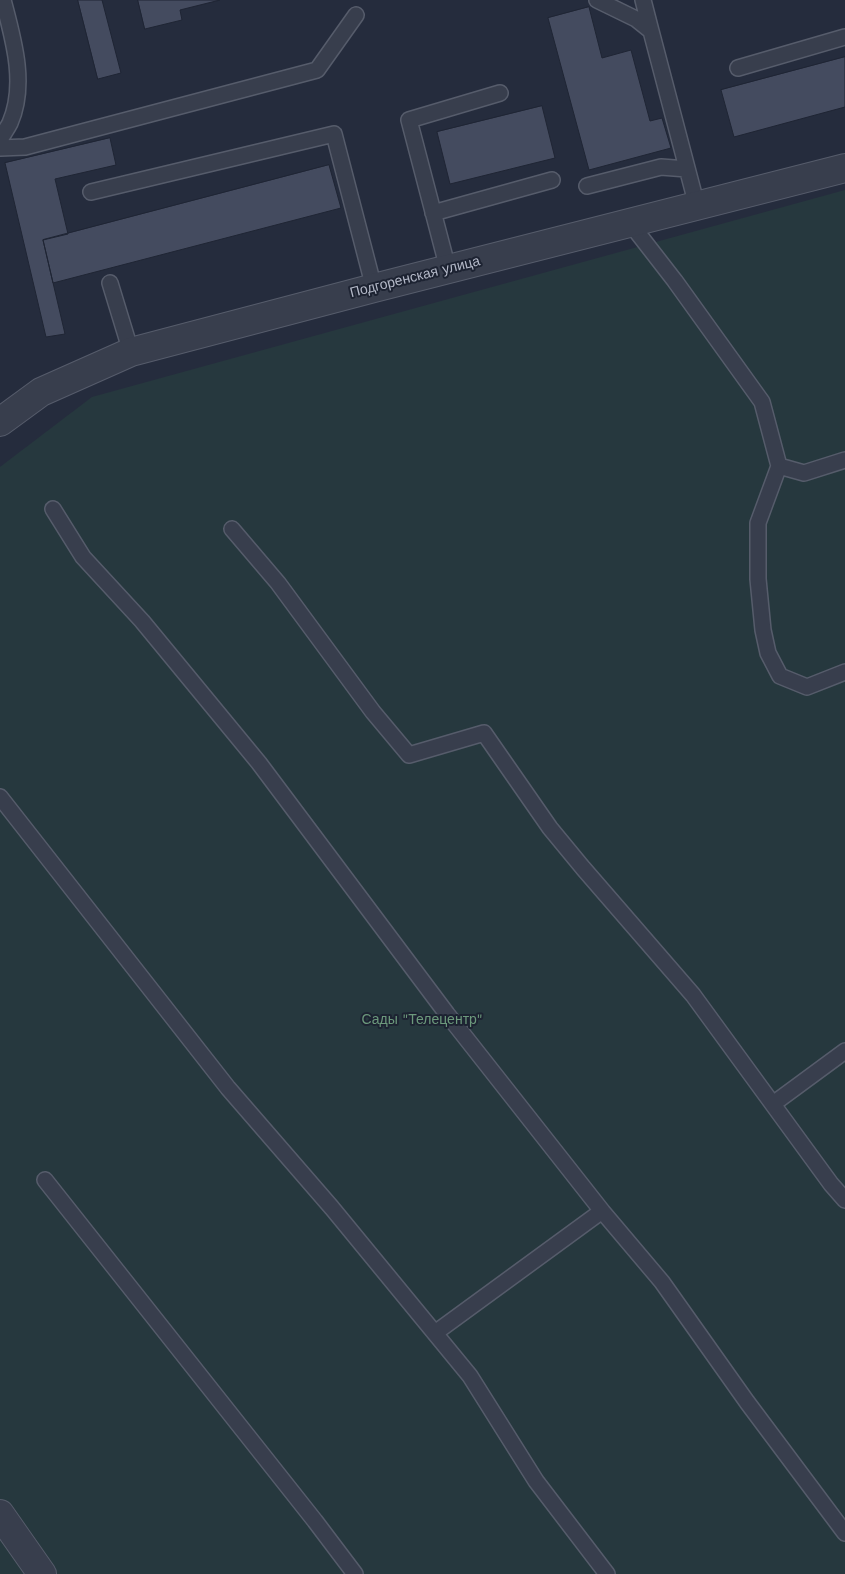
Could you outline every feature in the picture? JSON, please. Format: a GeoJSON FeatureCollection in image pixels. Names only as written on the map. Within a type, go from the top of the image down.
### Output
{"type":"FeatureCollection","features":[{"type":"Feature","properties":{"kind":"street","name":"Подгоренская улица"},"geometry":{"type":"LineString","coordinates":[[0,422],[41,392],[131,352],[845,168]]}},
{"type":"Feature","properties":{"kind":"street"},"geometry":{"type":"LineString","coordinates":[[0,1514],[42,1574]]}},
{"type":"Feature","properties":{"kind":"lane"},"geometry":{"type":"LineString","coordinates":[[598,0],[636,19],[651,31]]}},
{"type":"Feature","properties":{"kind":"lane"},"geometry":{"type":"LineString","coordinates":[[643,0],[697,206]]}},
{"type":"Feature","properties":{"kind":"lane"},"geometry":{"type":"LineString","coordinates":[[0,140],[10,122],[17,98],[17,70],[13,36],[3,10]]}},
{"type":"Feature","properties":{"kind":"lane"},"geometry":{"type":"LineString","coordinates":[[0,148],[25,147],[317,70],[356,15]]}},
{"type":"Feature","properties":{"kind":"lane"},"geometry":{"type":"LineString","coordinates":[[738,68],[845,37]]}},
{"type":"Feature","properties":{"kind":"lane"},"geometry":{"type":"LineString","coordinates":[[448,269],[409,120],[500,93]]}},
{"type":"Feature","properties":{"kind":"lane"},"geometry":{"type":"LineString","coordinates":[[91,192],[334,134],[374,288]]}},
{"type":"Feature","properties":{"kind":"lane"},"geometry":{"type":"LineString","coordinates":[[587,186],[661,167],[687,169]]}},
{"type":"Feature","properties":{"kind":"lane"},"geometry":{"type":"LineString","coordinates":[[433,213],[552,180]]}},
{"type":"Feature","properties":{"kind":"lane"},"geometry":{"type":"LineString","coordinates":[[630,223],[675,280],[762,402],[779,466],[758,523],[758,579],[763,630],[768,653],[780,676],[807,687],[845,672]]}},
{"type":"Feature","properties":{"kind":"lane"},"geometry":{"type":"LineString","coordinates":[[110,283],[131,352]]}},
{"type":"Feature","properties":{"kind":"lane"},"geometry":{"type":"LineString","coordinates":[[779,466],[804,473],[845,460]]}},
{"type":"Feature","properties":{"kind":"lane"},"geometry":{"type":"LineString","coordinates":[[53,509],[83,558],[142,621],[259,763],[447,1014],[602,1211],[662,1282],[747,1402],[845,1533]]}},
{"type":"Feature","properties":{"kind":"lane"},"geometry":{"type":"LineString","coordinates":[[232,529],[278,583],[373,712],[410,755],[484,733],[550,828],[693,995],[831,1184],[845,1200]]}},
{"type":"Feature","properties":{"kind":"lane"},"geometry":{"type":"LineString","coordinates":[[0,797],[228,1088],[332,1208],[470,1376],[536,1481],[607,1574]]}},
{"type":"Feature","properties":{"kind":"lane"},"geometry":{"type":"LineString","coordinates":[[773,1104],[845,1052]]}},
{"type":"Feature","properties":{"kind":"lane"},"geometry":{"type":"LineString","coordinates":[[45,1180],[355,1574]]}},
{"type":"Feature","properties":{"kind":"lane"},"geometry":{"type":"LineString","coordinates":[[435,1333],[602,1211]]}},
{"type":"Feature","properties":{"kind":"green space","name":"Сады \"Телецентр\""},"geometry":{"type":"Polygon","coordinates":[[[845,190],[845,1574],[0,1574],[0,467],[92,397],[845,190]]]}},
{"type":"Feature","properties":{"kind":"building"},"geometry":{"type":"Polygon","coordinates":[[[78,0],[102,0],[121,73],[98,79],[78,0]]]}},
{"type":"Feature","properties":{"kind":"building"},"geometry":{"type":"Polygon","coordinates":[[[138,0],[220,0],[180,10],[182,20],[145,29],[138,0]]]}},
{"type":"Feature","properties":{"kind":"building"},"geometry":{"type":"Polygon","coordinates":[[[589,7],[602,58],[631,50],[650,121],[662,118],[671,148],[589,170],[548,18],[589,7]]]}},
{"type":"Feature","properties":{"kind":"building"},"geometry":{"type":"Polygon","coordinates":[[[845,57],[845,107],[734,137],[721,90],[845,57]]]}},
{"type":"Feature","properties":{"kind":"building"},"geometry":{"type":"Polygon","coordinates":[[[542,106],[555,158],[450,184],[437,132],[542,106]]]}},
{"type":"Feature","properties":{"kind":"building"},"geometry":{"type":"Polygon","coordinates":[[[110,138],[116,165],[55,179],[68,234],[43,240],[65,334],[46,337],[5,163],[110,138]]]}},
{"type":"Feature","properties":{"kind":"building"},"geometry":{"type":"Polygon","coordinates":[[[329,165],[341,208],[53,283],[43,240],[329,165]]]}}]}
